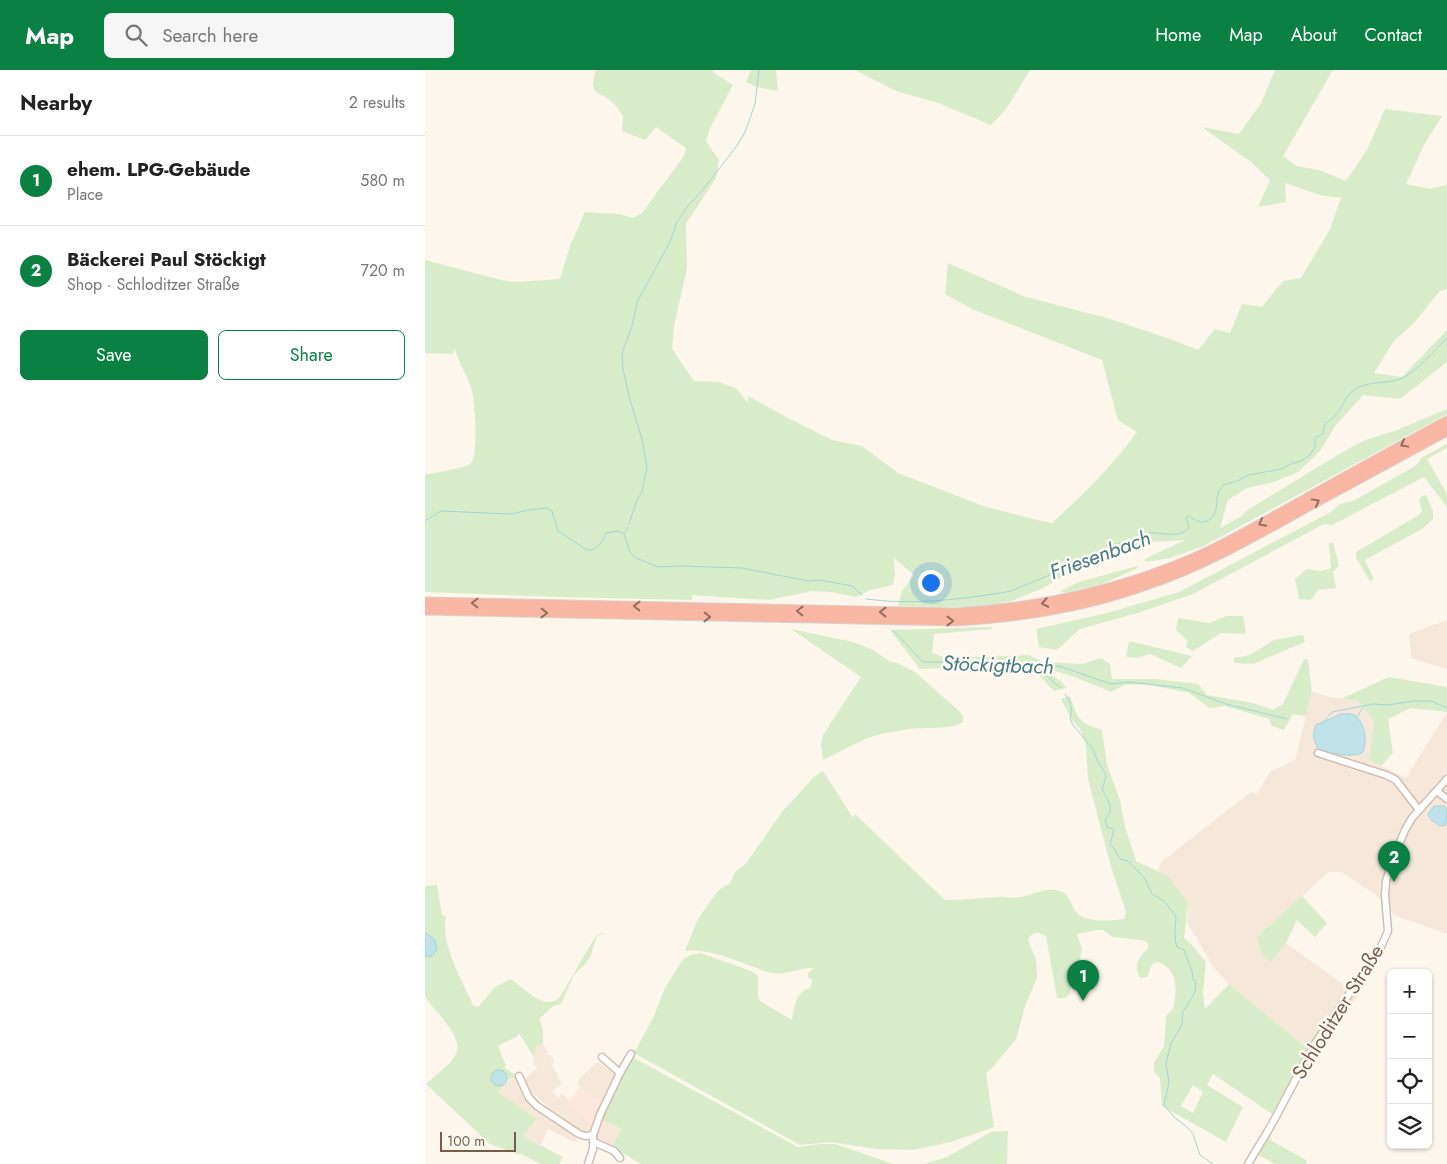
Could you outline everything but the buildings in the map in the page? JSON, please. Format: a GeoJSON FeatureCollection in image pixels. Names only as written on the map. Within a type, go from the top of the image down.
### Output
{"type":"FeatureCollection","features":[{"type":"Feature","properties":{"kind":"highway"},"geometry":{"type":"LineString","coordinates":[[425,610],[866,616],[956,613],[1017,608],[1063,600],[1145,577],[1189,560],[1265,522],[1447,421]]}},
{"type":"Feature","properties":{"kind":"highway"},"geometry":{"type":"LineString","coordinates":[[866,616],[957,622],[1029,614],[1105,598],[1147,585],[1194,567],[1256,536],[1447,431]]}},
{"type":"Feature","properties":{"kind":"highway"},"geometry":{"type":"LineString","coordinates":[[425,602],[848,616]]}},
{"type":"Feature","properties":{"kind":"street"},"geometry":{"type":"LineString","coordinates":[[1318,753],[1396,780],[1419,810]]}},
{"type":"Feature","properties":{"kind":"street","name":"Schloditzer Straße"},"geometry":{"type":"LineString","coordinates":[[1249,1164],[1314,1045],[1380,949],[1388,931],[1385,903],[1386,881],[1395,854],[1405,830],[1419,810],[1447,779]]}},
{"type":"Feature","properties":{"kind":"street"},"geometry":{"type":"LineString","coordinates":[[1437,791],[1447,799]]}},
{"type":"Feature","properties":{"kind":"street"},"geometry":{"type":"LineString","coordinates":[[588,1164],[594,1142],[593,1134],[600,1115],[631,1054]]}},
{"type":"Feature","properties":{"kind":"street"},"geometry":{"type":"LineString","coordinates":[[602,1057],[620,1073]]}},
{"type":"Feature","properties":{"kind":"street"},"geometry":{"type":"LineString","coordinates":[[519,1076],[529,1098],[537,1106],[579,1134],[585,1136],[593,1134]]}},
{"type":"Feature","properties":{"kind":"street"},"geometry":{"type":"LineString","coordinates":[[594,1142],[614,1152],[621,1158]]}},
{"type":"Feature","properties":{"kind":"shaded area"},"geometry":{"type":"Polygon","coordinates":[[[1447,620],[1447,669],[1411,658],[1409,634],[1447,620]]]}},
{"type":"Feature","properties":{"kind":"shaded area"},"geometry":{"type":"Polygon","coordinates":[[[1312,691],[1329,697],[1358,701],[1374,720],[1369,760],[1406,778],[1447,712],[1447,934],[1394,915],[1376,895],[1341,872],[1329,872],[1257,937],[1271,962],[1286,943],[1358,995],[1344,1017],[1308,1049],[1229,984],[1214,968],[1187,922],[1188,903],[1158,871],[1161,862],[1251,792],[1257,794],[1270,772],[1295,760],[1312,691]]]}},
{"type":"Feature","properties":{"kind":"shaded area"},"geometry":{"type":"Polygon","coordinates":[[[543,1044],[547,1050],[547,1055],[550,1055],[554,1061],[552,1065],[562,1084],[552,1091],[558,1097],[563,1094],[571,1102],[568,1105],[593,1124],[589,1132],[585,1134],[562,1119],[536,1095],[532,1096],[531,1092],[528,1093],[523,1081],[537,1068],[533,1062],[536,1046],[543,1044]]]}},
{"type":"Feature","properties":{"kind":"shaded area"},"geometry":{"type":"Polygon","coordinates":[[[599,1062],[614,1074],[616,1078],[604,1103],[578,1085],[579,1079],[599,1062]]]}},
{"type":"Feature","properties":{"kind":"shaded area"},"geometry":{"type":"Polygon","coordinates":[[[516,1077],[532,1104],[567,1127],[568,1131],[577,1137],[575,1142],[548,1129],[541,1145],[528,1139],[524,1134],[537,1120],[498,1092],[507,1081],[516,1077]]]}},
{"type":"Feature","properties":{"kind":"shaded area"},"geometry":{"type":"Polygon","coordinates":[[[581,1087],[604,1103],[593,1124],[568,1105],[581,1087]]]}},
{"type":"Feature","properties":{"kind":"shaded area"},"geometry":{"type":"Polygon","coordinates":[[[601,1119],[621,1129],[608,1152],[596,1147],[597,1129],[601,1119]]]}},
{"type":"Feature","properties":{"kind":"green space"},"geometry":{"type":"Polygon","coordinates":[[[596,70],[713,70],[713,72],[733,85],[710,128],[706,141],[719,160],[716,178],[686,224],[687,269],[674,325],[672,349],[694,381],[719,382],[737,389],[748,403],[748,396],[832,440],[862,446],[898,473],[983,506],[1052,523],[1097,479],[1137,432],[1118,420],[1102,360],[972,309],[945,294],[948,263],[1026,297],[1107,318],[1198,350],[1215,329],[1230,333],[1242,304],[1262,307],[1283,281],[1301,278],[1329,231],[1341,198],[1320,195],[1285,183],[1286,202],[1258,207],[1270,180],[1251,162],[1202,127],[1239,134],[1261,103],[1275,70],[1333,70],[1283,156],[1296,166],[1319,170],[1346,181],[1367,150],[1385,109],[1442,116],[1424,145],[1406,184],[1430,189],[1447,185],[1447,289],[1440,291],[1413,324],[1394,341],[1374,373],[1402,377],[1447,330],[1447,362],[1400,399],[1363,395],[1336,425],[1320,451],[1298,472],[1274,482],[1247,488],[1228,500],[1220,528],[1363,441],[1397,430],[1447,409],[1447,414],[1204,546],[1170,558],[1146,562],[1145,559],[1185,540],[1148,542],[1082,566],[1043,588],[1012,601],[976,608],[898,606],[902,591],[914,575],[894,558],[895,575],[893,585],[870,590],[856,597],[832,592],[812,591],[769,600],[692,595],[692,600],[425,592],[425,475],[456,469],[470,464],[475,451],[476,429],[472,391],[454,348],[453,354],[425,353],[425,260],[501,280],[517,282],[560,279],[570,246],[585,212],[619,214],[633,218],[642,213],[684,156],[686,148],[656,127],[645,140],[622,131],[623,116],[613,103],[594,89],[596,70]]]}},
{"type":"Feature","properties":{"kind":"green space"},"geometry":{"type":"Polygon","coordinates":[[[751,70],[776,70],[778,91],[757,87],[746,82],[751,70]]]}},
{"type":"Feature","properties":{"kind":"green space"},"geometry":{"type":"Polygon","coordinates":[[[855,70],[1030,70],[1006,109],[991,125],[938,103],[896,91],[855,70]]]}},
{"type":"Feature","properties":{"kind":"green space"},"geometry":{"type":"Polygon","coordinates":[[[1447,444],[1447,448],[1427,459],[1447,494],[1447,507],[1424,477],[1332,525],[1324,524],[1193,594],[1141,612],[1080,629],[1057,650],[1039,647],[1036,629],[1107,613],[1179,592],[1329,513],[1340,504],[1353,501],[1417,465],[1421,458],[1447,444]]]}},
{"type":"Feature","properties":{"kind":"green space"},"geometry":{"type":"Polygon","coordinates":[[[1426,495],[1433,511],[1433,519],[1422,529],[1365,560],[1374,579],[1370,581],[1356,558],[1356,552],[1419,515],[1422,511],[1419,500],[1422,496],[1426,495]]]}},
{"type":"Feature","properties":{"kind":"green space"},"geometry":{"type":"Polygon","coordinates":[[[1329,543],[1333,543],[1339,566],[1333,572],[1336,588],[1318,590],[1311,600],[1299,599],[1295,579],[1307,569],[1321,571],[1331,568],[1329,543]]]}},
{"type":"Feature","properties":{"kind":"green space"},"geometry":{"type":"Polygon","coordinates":[[[1137,566],[1138,568],[1102,584],[1064,593],[1061,591],[1079,582],[1137,566]]]}},
{"type":"Feature","properties":{"kind":"green space"},"geometry":{"type":"Polygon","coordinates":[[[1226,616],[1243,616],[1246,634],[1221,633],[1193,651],[1186,647],[1188,641],[1176,630],[1178,618],[1209,623],[1226,616]]]}},
{"type":"Feature","properties":{"kind":"green space"},"geometry":{"type":"Polygon","coordinates":[[[991,627],[992,629],[934,634],[932,653],[946,658],[1029,655],[1043,662],[1082,664],[1101,658],[1110,664],[1112,679],[1155,679],[1198,684],[1207,695],[1253,703],[1273,710],[1283,704],[1304,659],[1308,660],[1312,691],[1306,716],[1293,714],[1284,730],[1272,726],[1269,719],[1225,706],[1210,708],[1189,693],[1145,684],[1125,685],[1111,692],[1075,677],[1048,669],[1044,670],[1062,682],[1066,688],[1054,691],[1036,672],[1019,666],[920,669],[890,630],[991,627]]]}},
{"type":"Feature","properties":{"kind":"green space"},"geometry":{"type":"Polygon","coordinates":[[[791,629],[853,642],[871,649],[889,661],[915,672],[960,712],[963,716],[963,722],[958,725],[938,728],[889,732],[862,740],[823,760],[821,744],[823,735],[861,677],[791,629]]]}},
{"type":"Feature","properties":{"kind":"green space"},"geometry":{"type":"Polygon","coordinates":[[[1303,635],[1305,642],[1253,664],[1235,663],[1234,658],[1250,655],[1274,640],[1303,635]]]}},
{"type":"Feature","properties":{"kind":"green space"},"geometry":{"type":"Polygon","coordinates":[[[1129,641],[1192,656],[1181,668],[1150,654],[1137,658],[1126,657],[1129,641]]]}},
{"type":"Feature","properties":{"kind":"green space"},"geometry":{"type":"Polygon","coordinates":[[[1389,677],[1447,687],[1447,712],[1410,708],[1388,719],[1393,753],[1381,766],[1369,760],[1374,720],[1358,701],[1341,699],[1389,677]]]}},
{"type":"Feature","properties":{"kind":"green space"},"geometry":{"type":"Polygon","coordinates":[[[1070,696],[1080,719],[1088,725],[1102,730],[1107,765],[1120,800],[1125,827],[1136,861],[1168,876],[1188,903],[1184,938],[1206,962],[1203,992],[1205,1009],[1229,984],[1308,1049],[1272,1114],[1213,1074],[1207,1085],[1243,1107],[1226,1142],[1162,1106],[1160,1078],[1154,1072],[1154,1063],[1164,1046],[1166,1016],[1173,1009],[1175,981],[1173,975],[1169,969],[1157,962],[1152,964],[1147,977],[1140,978],[1137,964],[1140,957],[1149,947],[1147,942],[1113,937],[1103,930],[1077,934],[1082,949],[1078,969],[1080,973],[1077,976],[1072,974],[1069,977],[1071,983],[1070,994],[1061,999],[1057,998],[1046,936],[1037,932],[1030,936],[1028,940],[1036,960],[1037,978],[1025,1006],[1016,1039],[986,1073],[994,1127],[951,1142],[912,1150],[878,1149],[831,1142],[800,1145],[634,1053],[653,1018],[665,988],[683,959],[700,953],[751,971],[758,976],[758,995],[760,1001],[792,1020],[799,996],[810,988],[813,980],[808,977],[808,973],[814,968],[772,973],[712,953],[685,951],[697,921],[711,900],[719,890],[730,883],[735,872],[745,865],[782,812],[814,777],[823,771],[853,818],[855,814],[945,900],[1014,898],[1055,890],[1066,895],[1080,916],[1092,920],[1106,921],[1124,919],[1126,912],[1111,867],[1088,779],[1086,745],[1080,729],[1072,720],[1061,699],[1070,696]],[[1193,1085],[1181,1106],[1193,1113],[1203,1092],[1193,1085]]]}},
{"type":"Feature","properties":{"kind":"green space"},"geometry":{"type":"Polygon","coordinates":[[[437,885],[442,915],[446,916],[445,927],[449,950],[473,1005],[477,1007],[495,987],[511,979],[542,1001],[554,1001],[560,997],[597,934],[607,932],[598,935],[596,938],[591,955],[574,975],[561,1004],[553,1006],[539,1019],[543,1030],[543,1044],[536,1046],[534,1057],[519,1033],[518,1036],[498,1046],[506,1066],[504,1067],[519,1078],[511,1078],[507,1081],[507,1078],[501,1085],[505,1084],[498,1092],[537,1119],[524,1135],[528,1139],[563,1157],[559,1164],[541,1164],[521,1154],[490,1144],[426,1084],[453,1059],[457,1045],[449,1026],[425,996],[425,957],[432,956],[428,934],[425,932],[425,886],[437,885]]]}},
{"type":"Feature","properties":{"kind":"green space"},"geometry":{"type":"Polygon","coordinates":[[[1302,896],[1327,923],[1315,937],[1297,920],[1286,943],[1271,962],[1262,955],[1257,937],[1302,896]]]}},
{"type":"Feature","properties":{"kind":"green space"},"geometry":{"type":"Polygon","coordinates":[[[634,1058],[798,1147],[835,1144],[893,1164],[641,1164],[612,1147],[621,1129],[601,1119],[631,1059],[634,1058]]]}},
{"type":"Feature","properties":{"kind":"green space"},"geometry":{"type":"Polygon","coordinates":[[[1008,1131],[1007,1164],[924,1164],[947,1157],[991,1132],[1008,1131]]]}},
{"type":"Feature","properties":{"kind":"green space"},"geometry":{"type":"Polygon","coordinates":[[[1268,1134],[1272,1141],[1307,1161],[1306,1164],[1275,1164],[1257,1154],[1268,1134]]]}},
{"type":"Feature","properties":{"kind":"water"},"geometry":{"type":"Polygon","coordinates":[[[1341,714],[1352,714],[1361,722],[1365,738],[1362,753],[1352,755],[1319,750],[1314,740],[1316,725],[1341,714]]]}},
{"type":"Feature","properties":{"kind":"water"},"geometry":{"type":"Polygon","coordinates":[[[1434,806],[1444,806],[1447,809],[1446,825],[1440,826],[1431,820],[1428,814],[1434,806]]]}},
{"type":"Feature","properties":{"kind":"water"},"geometry":{"type":"Polygon","coordinates":[[[425,932],[435,940],[437,950],[432,956],[425,957],[425,932]]]}},
{"type":"Feature","properties":{"kind":"water"},"geometry":{"type":"Polygon","coordinates":[[[496,1070],[502,1070],[507,1075],[505,1084],[496,1086],[491,1081],[491,1075],[496,1070]]]}},
{"type":"Feature","properties":{"kind":"waterway"},"geometry":{"type":"LineString","coordinates":[[629,524],[637,500],[642,492],[647,467],[642,439],[623,369],[622,353],[632,326],[637,302],[670,242],[677,222],[736,147],[745,132],[755,104],[759,70]]}},
{"type":"Feature","properties":{"kind":"waterway","name":"Friesenbach"},"geometry":{"type":"LineString","coordinates":[[866,599],[900,602],[933,601],[1011,591],[1083,561],[1097,552],[1118,544],[1143,538],[1148,533],[1175,534],[1185,531],[1189,528],[1186,517],[1189,516],[1196,521],[1203,522],[1213,516],[1218,495],[1223,485],[1249,475],[1281,469],[1301,461],[1310,455],[1315,447],[1315,438],[1323,434],[1325,423],[1335,416],[1347,397],[1355,389],[1360,386],[1400,379],[1419,366],[1447,338]]}},
{"type":"Feature","properties":{"kind":"waterway","name":"Friesenbach"},"geometry":{"type":"LineString","coordinates":[[425,521],[441,511],[511,514],[547,508],[552,511],[558,531],[587,550],[597,547],[606,533],[619,531],[624,534],[629,550],[634,557],[658,567],[742,568],[808,581],[820,580],[852,586],[862,595]]}},
{"type":"Feature","properties":{"kind":"waterway"},"geometry":{"type":"LineString","coordinates":[[625,533],[628,527]]}},
{"type":"Feature","properties":{"kind":"waterway","name":"Stöckigtbach"},"geometry":{"type":"LineString","coordinates":[[894,631],[923,662],[1008,662],[1028,664],[1038,669],[1059,666],[1111,684],[1128,682],[1183,688],[1226,704],[1287,719]]}},
{"type":"Feature","properties":{"kind":"waterway"},"geometry":{"type":"LineString","coordinates":[[1038,669],[1061,688]]}},
{"type":"Feature","properties":{"kind":"waterway"},"geometry":{"type":"LineString","coordinates":[[1065,694],[1071,706],[1070,719],[1073,725],[1093,749],[1105,773],[1106,777],[1102,789],[1110,804],[1110,812],[1105,820],[1107,827],[1114,830],[1110,844],[1120,859],[1128,861],[1145,879],[1152,894],[1164,901],[1176,916],[1175,936],[1177,947],[1184,950],[1192,971],[1193,980],[1196,981],[1195,992],[1183,1012],[1182,1025],[1171,1043],[1166,1064],[1169,1082],[1164,1105],[1193,1134],[1200,1155],[1213,1164]]}},
{"type":"Feature","properties":{"kind":"waterway","name":"Stöckigtbach"},"geometry":{"type":"LineString","coordinates":[[1324,722],[1332,712],[1373,704],[1388,705],[1414,701],[1431,701],[1447,708]]}},
{"type":"Feature","properties":{"kind":"waterway"},"geometry":{"type":"LineString","coordinates":[[1357,717],[1363,707]]}},
{"type":"Feature","properties":{"kind":"place","name":"Bäckerei Paul Stöckigt"},"geometry":{"type":"Point","coordinates":[1394,882]}},
{"type":"Feature","properties":{"kind":"place","name":"ehem. LPG-Gebäude"},"geometry":{"type":"Point","coordinates":[1083,1001]}}]}
